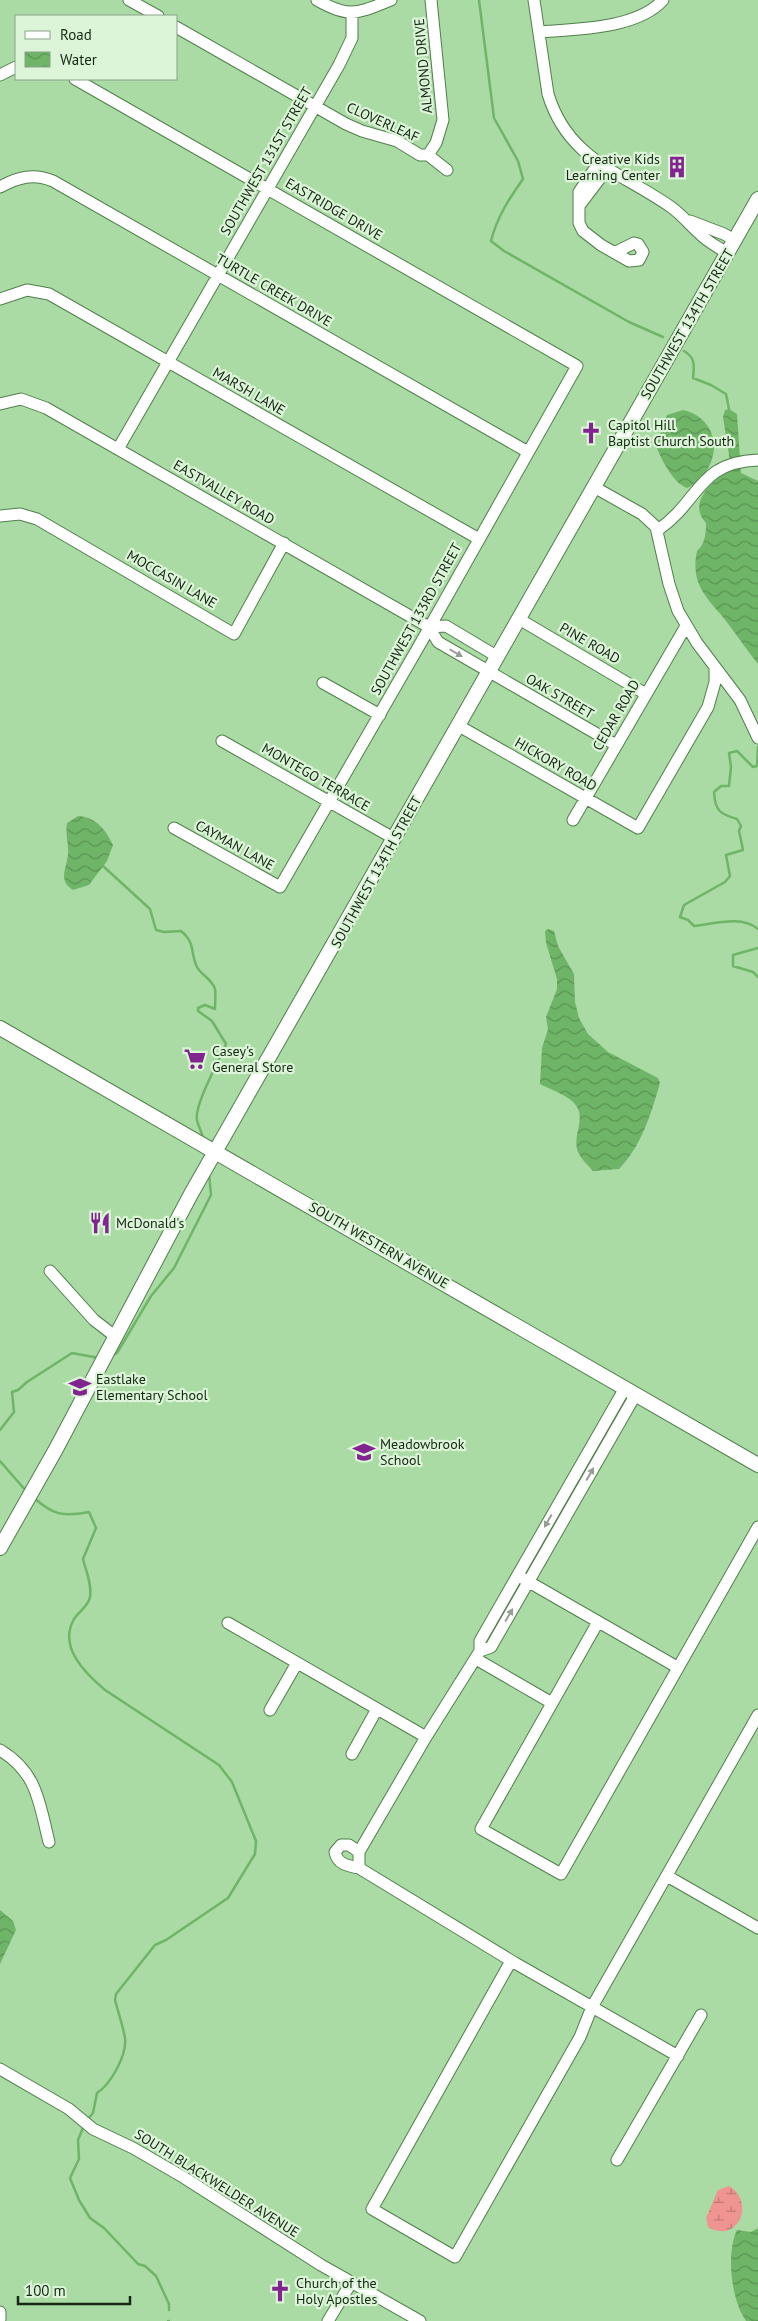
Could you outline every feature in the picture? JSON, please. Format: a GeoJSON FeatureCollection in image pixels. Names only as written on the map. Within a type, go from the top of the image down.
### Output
{"type":"FeatureCollection","features":[{"type":"Feature","properties":{"kind":"main road","name":"SOUTHWEST 134TH STREET"},"geometry":{"type":"LineString","coordinates":[[0,1548],[216,1151],[758,199]]}},
{"type":"Feature","properties":{"kind":"main road","name":"SOUTH WESTERN AVENUE"},"geometry":{"type":"LineString","coordinates":[[0,1028],[758,1465]]}},
{"type":"Feature","properties":{"kind":"street"},"geometry":{"type":"LineString","coordinates":[[129,0],[156,15]]}},
{"type":"Feature","properties":{"kind":"street"},"geometry":{"type":"LineString","coordinates":[[317,0],[336,10],[352,13],[391,0]]}},
{"type":"Feature","properties":{"kind":"street","name":"ALMOND DRIVE"},"geometry":{"type":"LineString","coordinates":[[428,155],[436,143],[443,120],[431,0]]}},
{"type":"Feature","properties":{"kind":"street"},"geometry":{"type":"LineString","coordinates":[[534,0],[544,73],[552,105],[575,143],[603,166],[667,204],[688,221],[700,234],[727,253]]}},
{"type":"Feature","properties":{"kind":"street"},"geometry":{"type":"LineString","coordinates":[[539,32],[630,20],[648,12],[663,0]]}},
{"type":"Feature","properties":{"kind":"street","name":"SOUTHWEST 131ST STREET"},"geometry":{"type":"LineString","coordinates":[[118,449],[350,45],[353,30],[352,13]]}},
{"type":"Feature","properties":{"kind":"street","name":"CLOVERLEAF"},"geometry":{"type":"LineString","coordinates":[[178,28],[355,129],[388,138],[420,155],[428,155],[447,170]]}},
{"type":"Feature","properties":{"kind":"street"},"geometry":{"type":"LineString","coordinates":[[0,75],[15,68]]}},
{"type":"Feature","properties":{"kind":"street","name":"EASTRIDGE DRIVE"},"geometry":{"type":"LineString","coordinates":[[77,80],[577,366]]}},
{"type":"Feature","properties":{"kind":"street"},"geometry":{"type":"LineString","coordinates":[[603,166],[583,184],[578,198],[579,223],[583,231],[601,245],[616,252]]}},
{"type":"Feature","properties":{"kind":"street","name":"TURTLE CREEK DRIVE"},"geometry":{"type":"LineString","coordinates":[[0,187],[26,176],[45,178],[528,452]]}},
{"type":"Feature","properties":{"kind":"street"},"geometry":{"type":"LineString","coordinates":[[688,221],[724,234],[734,240]]}},
{"type":"Feature","properties":{"kind":"street","name":"MARSH LANE"},"geometry":{"type":"LineString","coordinates":[[0,300],[26,290],[49,294],[479,539]]}},
{"type":"Feature","properties":{"kind":"street","name":"SOUTHWEST 133RD STREET"},"geometry":{"type":"LineString","coordinates":[[280,887],[380,715],[577,366]]}},
{"type":"Feature","properties":{"kind":"street","name":"EASTVALLEY ROAD"},"geometry":{"type":"LineString","coordinates":[[0,404],[21,399],[36,403],[429,627],[438,642],[490,672]]}},
{"type":"Feature","properties":{"kind":"street"},"geometry":{"type":"LineString","coordinates":[[658,530],[669,522],[710,474],[729,464],[758,460]]}},
{"type":"Feature","properties":{"kind":"street"},"geometry":{"type":"LineString","coordinates":[[594,487],[642,514],[658,530],[669,584],[686,626],[740,700],[758,738]]}},
{"type":"Feature","properties":{"kind":"street","name":"MOCCASIN LANE"},"geometry":{"type":"LineString","coordinates":[[0,516],[20,514],[37,519],[234,634],[284,543]]}},
{"type":"Feature","properties":{"kind":"street","name":"PINE ROAD"},"geometry":{"type":"LineString","coordinates":[[519,619],[646,694]]}},
{"type":"Feature","properties":{"kind":"street","name":"EASTVALLEY ROAD"},"geometry":{"type":"LineString","coordinates":[[429,627],[446,626],[498,657]]}},
{"type":"Feature","properties":{"kind":"street","name":"CEDAR ROAD"},"geometry":{"type":"LineString","coordinates":[[573,820],[686,626]]}},
{"type":"Feature","properties":{"kind":"street","name":"HICKORY ROAD"},"geometry":{"type":"LineString","coordinates":[[459,726],[638,828],[708,707],[715,682],[715,668]]}},
{"type":"Feature","properties":{"kind":"street","name":"OAK STREET"},"geometry":{"type":"LineString","coordinates":[[490,672],[616,745]]}},
{"type":"Feature","properties":{"kind":"street"},"geometry":{"type":"LineString","coordinates":[[323,683],[380,715]]}},
{"type":"Feature","properties":{"kind":"street","name":"MONTEGO TERRACE"},"geometry":{"type":"LineString","coordinates":[[222,741],[395,839]]}},
{"type":"Feature","properties":{"kind":"street","name":"CAYMAN LANE"},"geometry":{"type":"LineString","coordinates":[[174,828],[280,887]]}},
{"type":"Feature","properties":{"kind":"street"},"geometry":{"type":"LineString","coordinates":[[50,1271],[94,1320],[116,1337]]}},
{"type":"Feature","properties":{"kind":"street"},"geometry":{"type":"LineString","coordinates":[[359,1868],[359,1852],[426,1737],[478,1655],[491,1647],[566,1491],[631,1391]]}},
{"type":"Feature","properties":{"kind":"street"},"geometry":{"type":"LineString","coordinates":[[523,1579],[577,1497],[631,1391]]}},
{"type":"Feature","properties":{"kind":"street"},"geometry":{"type":"LineString","coordinates":[[566,1491],[577,1497]]}},
{"type":"Feature","properties":{"kind":"street"},"geometry":{"type":"LineString","coordinates":[[598,1622],[480,1829],[561,1874],[677,1666],[754,1542],[758,1527]]}},
{"type":"Feature","properties":{"kind":"street"},"geometry":{"type":"LineString","coordinates":[[523,1579],[677,1666]]}},
{"type":"Feature","properties":{"kind":"street"},"geometry":{"type":"LineString","coordinates":[[228,1623],[426,1737]]}},
{"type":"Feature","properties":{"kind":"street"},"geometry":{"type":"LineString","coordinates":[[478,1655],[552,1703]]}},
{"type":"Feature","properties":{"kind":"street"},"geometry":{"type":"LineString","coordinates":[[270,1710],[297,1663]]}},
{"type":"Feature","properties":{"kind":"street"},"geometry":{"type":"LineString","coordinates":[[352,1754],[377,1709]]}},
{"type":"Feature","properties":{"kind":"street"},"geometry":{"type":"LineString","coordinates":[[511,1961],[372,2210],[455,2257],[580,2037],[592,2007],[758,1715]]}},
{"type":"Feature","properties":{"kind":"street"},"geometry":{"type":"LineString","coordinates":[[0,1750],[16,1761],[29,1776],[36,1790],[49,1842]]}},
{"type":"Feature","properties":{"kind":"street"},"geometry":{"type":"LineString","coordinates":[[359,1852],[349,1846],[341,1845],[335,1852],[340,1862],[347,1866],[359,1868],[511,1961],[678,2056]]}},
{"type":"Feature","properties":{"kind":"street"},"geometry":{"type":"LineString","coordinates":[[667,1876],[756,1923]]}},
{"type":"Feature","properties":{"kind":"street"},"geometry":{"type":"LineString","coordinates":[[617,2160],[701,2015]]}},
{"type":"Feature","properties":{"kind":"street","name":"SOUTH BLACKWELDER AVENUE"},"geometry":{"type":"LineString","coordinates":[[0,2069],[69,2109],[105,2136],[133,2148],[183,2177],[351,2283],[420,2321]]}},
{"type":"Feature","properties":{"kind":"street"},"geometry":{"type":"LineString","coordinates":[[328,2321],[351,2283]]}},
{"type":"Feature","properties":{"kind":"street"},"geometry":{"type":"LineString","coordinates":[[0,2312],[0,2319]]}},
{"type":"Feature","properties":{"kind":"green space"},"geometry":{"type":"Polygon","coordinates":[[[729,2186],[737,2193],[742,2211],[740,2219],[735,2226],[728,2230],[719,2231],[708,2227],[706,2218],[718,2190],[729,2186]]]}},
{"type":"Feature","properties":{"kind":"water"},"geometry":{"type":"Polygon","coordinates":[[[729,409],[737,414],[741,473],[758,481],[758,664],[704,594],[696,576],[697,551],[703,542],[706,531],[706,523],[699,507],[701,499],[711,485],[731,468],[723,417],[725,410],[729,409]]]}},
{"type":"Feature","properties":{"kind":"water"},"geometry":{"type":"Polygon","coordinates":[[[683,410],[697,416],[706,424],[712,435],[714,446],[707,470],[699,480],[687,488],[672,476],[656,446],[667,415],[683,410]]]}},
{"type":"Feature","properties":{"kind":"water"},"geometry":{"type":"Polygon","coordinates":[[[78,816],[90,819],[100,825],[113,845],[107,861],[89,885],[73,890],[64,879],[68,855],[67,823],[78,816]]]}},
{"type":"Feature","properties":{"kind":"water"},"geometry":{"type":"Polygon","coordinates":[[[548,929],[554,931],[558,946],[574,974],[575,1002],[579,1018],[588,1034],[608,1052],[658,1078],[660,1083],[640,1139],[619,1169],[593,1171],[578,1152],[576,1141],[580,1118],[577,1107],[566,1096],[540,1084],[542,1048],[548,1029],[546,1017],[557,989],[557,979],[546,943],[545,931],[548,929]]]}},
{"type":"Feature","properties":{"kind":"water"},"geometry":{"type":"Polygon","coordinates":[[[0,1910],[13,1921],[16,1930],[0,1964],[0,1910]]]}},
{"type":"Feature","properties":{"kind":"water"},"geometry":{"type":"Polygon","coordinates":[[[758,2228],[758,2321],[746,2321],[741,2312],[734,2289],[731,2263],[732,2251],[737,2230],[751,2232],[758,2228]]]}},
{"type":"Feature","properties":{"kind":"waterway"},"geometry":{"type":"LineString","coordinates":[[479,0],[494,118],[518,161],[523,179],[500,216],[491,241],[504,251],[629,322],[663,337]]}},
{"type":"Feature","properties":{"kind":"waterway"},"geometry":{"type":"LineString","coordinates":[[684,351],[691,356],[694,366],[693,378],[711,385],[726,394],[729,409]]}},
{"type":"Feature","properties":{"kind":"waterway"},"geometry":{"type":"LineString","coordinates":[[758,747],[757,766],[753,767],[737,751],[729,753],[731,767],[729,786],[721,786],[714,792],[717,808],[726,815],[737,819],[741,826],[739,831],[743,850],[726,855],[730,876],[725,882],[684,905],[680,917],[688,920],[694,926],[736,921],[744,922],[758,929]]}},
{"type":"Feature","properties":{"kind":"waterway"},"geometry":{"type":"LineString","coordinates":[[103,866],[150,909],[156,930],[164,932],[181,931],[186,935],[191,944],[197,967],[215,989],[215,1009],[205,1005],[198,1008],[198,1011],[212,1021],[226,1044],[199,1104],[197,1120],[203,1138]]}},
{"type":"Feature","properties":{"kind":"waterway"},"geometry":{"type":"LineString","coordinates":[[758,948],[733,955],[733,966],[753,972],[758,977]]}},
{"type":"Feature","properties":{"kind":"waterway"},"geometry":{"type":"LineString","coordinates":[[112,1356],[117,1353],[151,1296],[174,1268],[211,1195],[209,1173]]}},
{"type":"Feature","properties":{"kind":"waterway"},"geometry":{"type":"LineString","coordinates":[[0,1430],[14,1412],[12,1392],[18,1390],[27,1382],[72,1353],[99,1358]]}},
{"type":"Feature","properties":{"kind":"waterway"},"geometry":{"type":"LineString","coordinates":[[0,1461],[27,1492]]}},
{"type":"Feature","properties":{"kind":"waterway"},"geometry":{"type":"LineString","coordinates":[[33,1497],[46,1508],[58,1513],[89,1512],[96,1528],[83,1559],[89,1582],[90,1597],[87,1604],[74,1619],[70,1629],[69,1640],[76,1659],[89,1676],[105,1690],[219,1765],[232,1782],[256,1841],[255,1854],[228,1898],[166,1940],[155,1945],[116,1994],[115,2000],[122,2024],[125,2045],[121,2060],[113,2076],[97,2093],[93,2113],[87,2120]]}},
{"type":"Feature","properties":{"kind":"waterway"},"geometry":{"type":"LineString","coordinates":[[84,2125],[78,2140],[79,2159],[70,2178],[79,2200],[90,2218],[104,2228],[138,2264],[145,2266],[156,2276],[169,2304],[169,2310]]}},
{"type":"Feature","properties":{"kind":"place","name":"Creative Kids Learning Center"},"geometry":{"type":"Point","coordinates":[677,167]}},
{"type":"Feature","properties":{"kind":"place","name":"Capitol Hill Baptist Church South"},"geometry":{"type":"Point","coordinates":[591,433]}},
{"type":"Feature","properties":{"kind":"place","name":"Casey's General Store"},"geometry":{"type":"Point","coordinates":[195,1059]}},
{"type":"Feature","properties":{"kind":"place","name":"McDonald's"},"geometry":{"type":"Point","coordinates":[100,1223]}},
{"type":"Feature","properties":{"kind":"place","name":"Eastlake Elementary School"},"geometry":{"type":"Point","coordinates":[80,1387]}},
{"type":"Feature","properties":{"kind":"place","name":"Meadowbrook School"},"geometry":{"type":"Point","coordinates":[364,1452]}},
{"type":"Feature","properties":{"kind":"place","name":"Church of the Holy Apostles"},"geometry":{"type":"Point","coordinates":[280,2291]}}]}
